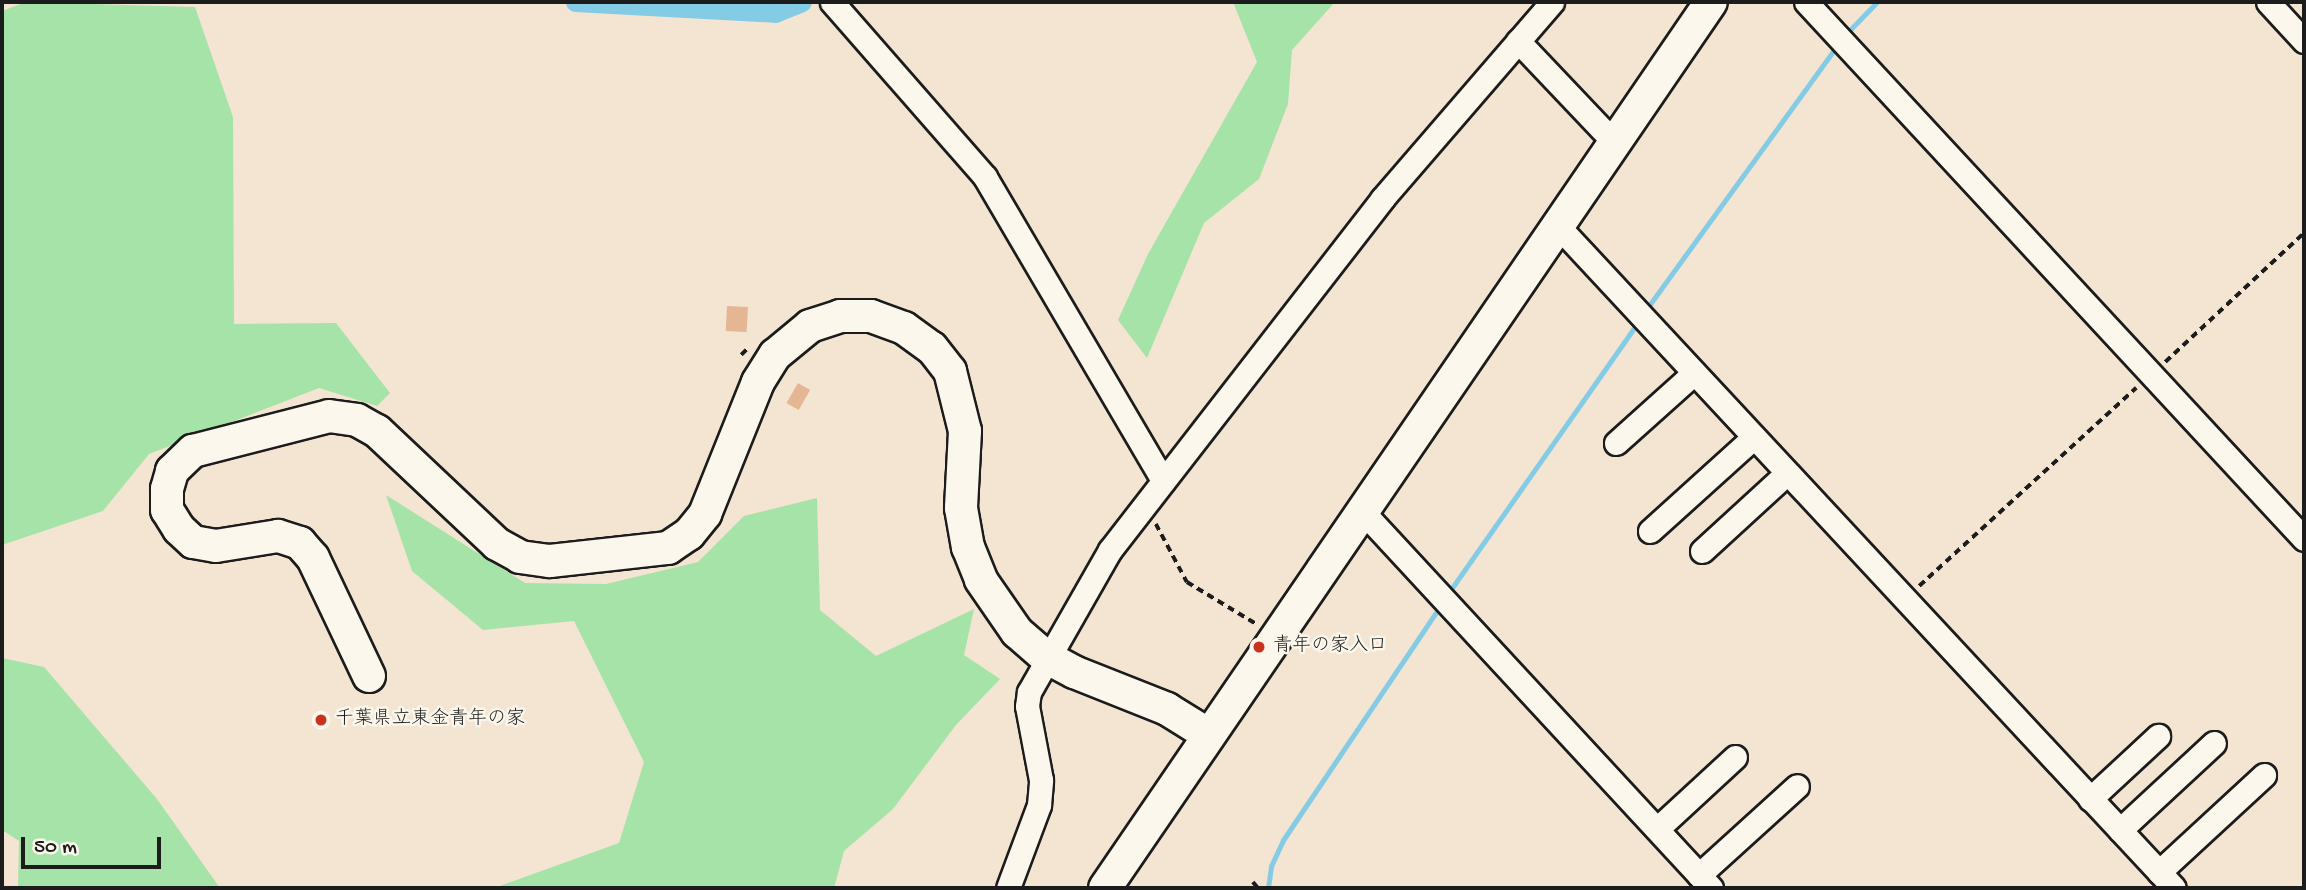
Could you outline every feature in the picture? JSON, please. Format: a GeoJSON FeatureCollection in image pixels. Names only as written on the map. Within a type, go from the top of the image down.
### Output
{"type":"FeatureCollection","features":[{"type":"Feature","properties":{"kind":"street"},"geometry":{"type":"LineString","coordinates":[[832,2],[985,177],[1163,481]]}},
{"type":"Feature","properties":{"kind":"street"},"geometry":{"type":"LineString","coordinates":[[1008,888],[1039,805],[1041,780],[1027,706],[1046,657],[1111,550],[1381,199],[1552,2]]}},
{"type":"Feature","properties":{"kind":"street"},"geometry":{"type":"LineString","coordinates":[[1105,888],[1276,635],[1364,513],[1710,2]]}},
{"type":"Feature","properties":{"kind":"street"},"geometry":{"type":"LineString","coordinates":[[1806,2],[2304,539]]}},
{"type":"Feature","properties":{"kind":"street"},"geometry":{"type":"LineString","coordinates":[[2268,2],[2304,41]]}},
{"type":"Feature","properties":{"kind":"street"},"geometry":{"type":"LineString","coordinates":[[1518,40],[1614,142]]}},
{"type":"Feature","properties":{"kind":"street"},"geometry":{"type":"LineString","coordinates":[[1558,226],[2166,880],[2264,775]]}},
{"type":"Feature","properties":{"kind":"street"},"geometry":{"type":"LineString","coordinates":[[369,676],[313,558],[300,543],[278,536],[216,546],[193,542],[179,529],[167,510],[167,489],[173,471],[193,451],[329,416],[357,420],[377,431],[497,544],[520,557],[550,561],[668,548],[689,534],[705,514],[758,382],[775,355],[810,326],[840,316],[871,316],[904,328],[932,348],[950,371],[965,431],[961,508],[968,547],[981,580],[1017,632],[1046,657],[1167,709],[1209,735]]}},
{"type":"Feature","properties":{"kind":"street"},"geometry":{"type":"LineString","coordinates":[[1616,443],[1694,373]]}},
{"type":"Feature","properties":{"kind":"street"},"geometry":{"type":"LineString","coordinates":[[1650,531],[1754,438]]}},
{"type":"Feature","properties":{"kind":"street"},"geometry":{"type":"LineString","coordinates":[[1702,551],[1787,473]]}},
{"type":"Feature","properties":{"kind":"street"},"geometry":{"type":"LineString","coordinates":[[1364,513],[1705,881],[1797,786]]}},
{"type":"Feature","properties":{"kind":"street"},"geometry":{"type":"LineString","coordinates":[[2090,799],[2158,736]]}},
{"type":"Feature","properties":{"kind":"street"},"geometry":{"type":"LineString","coordinates":[[2120,830],[2214,743]]}},
{"type":"Feature","properties":{"kind":"street"},"geometry":{"type":"LineString","coordinates":[[1657,829],[1735,757]]}},
{"type":"Feature","properties":{"kind":"path"},"geometry":{"type":"LineString","coordinates":[[1904,599],[2304,233]]}},
{"type":"Feature","properties":{"kind":"path"},"geometry":{"type":"LineString","coordinates":[[1146,503],[1187,582],[1276,635]]}},
{"type":"Feature","properties":{"kind":"path"},"geometry":{"type":"LineString","coordinates":[[1253,882],[1258,888]]}},
{"type":"Feature","properties":{"kind":"green space"},"geometry":{"type":"Polygon","coordinates":[[[26,2],[195,7],[233,117],[234,324],[336,323],[390,393],[377,406],[319,388],[149,454],[103,511],[2,545],[2,11],[26,2]]]}},
{"type":"Feature","properties":{"kind":"green space"},"geometry":{"type":"Polygon","coordinates":[[[1233,2],[1335,2],[1292,50],[1288,104],[1259,179],[1204,223],[1147,358],[1118,320],[1148,254],[1257,62],[1233,2]]]}},
{"type":"Feature","properties":{"kind":"green space"},"geometry":{"type":"Polygon","coordinates":[[[386,495],[525,583],[606,584],[698,562],[744,516],[817,498],[820,610],[876,656],[974,609],[964,655],[1000,679],[956,725],[893,809],[844,851],[834,888],[494,888],[619,843],[644,762],[574,621],[483,630],[412,571],[386,495]]]}},
{"type":"Feature","properties":{"kind":"green space"},"geometry":{"type":"Polygon","coordinates":[[[2,658],[44,667],[157,799],[220,888],[18,888],[19,841],[2,830],[2,658]]]}},
{"type":"Feature","properties":{"kind":"building"},"geometry":{"type":"Polygon","coordinates":[[[727,306],[748,307],[747,332],[726,331],[727,306]]]}},
{"type":"Feature","properties":{"kind":"building"},"geometry":{"type":"Polygon","coordinates":[[[798,383],[810,390],[799,410],[786,403],[798,383]]]}},
{"type":"Feature","properties":{"kind":"waterway"},"geometry":{"type":"LineString","coordinates":[[575,2],[775,13],[802,2]]}},
{"type":"Feature","properties":{"kind":"waterway"},"geometry":{"type":"LineString","coordinates":[[1844,36],[1877,2]]}},
{"type":"Feature","properties":{"kind":"waterway"},"geometry":{"type":"LineString","coordinates":[[1645,311],[1838,44]]}},
{"type":"Feature","properties":{"kind":"waterway"},"geometry":{"type":"LineString","coordinates":[[1447,595],[1638,322]]}},
{"type":"Feature","properties":{"kind":"waterway"},"geometry":{"type":"LineString","coordinates":[[1268,888],[1271,866],[1283,840],[1440,606]]}},
{"type":"Feature","properties":{"kind":"place","name":"青年の家入口"},"geometry":{"type":"Point","coordinates":[1259,647]}},
{"type":"Feature","properties":{"kind":"place","name":"千葉県立東金青年の家"},"geometry":{"type":"Point","coordinates":[321,720]}}]}
